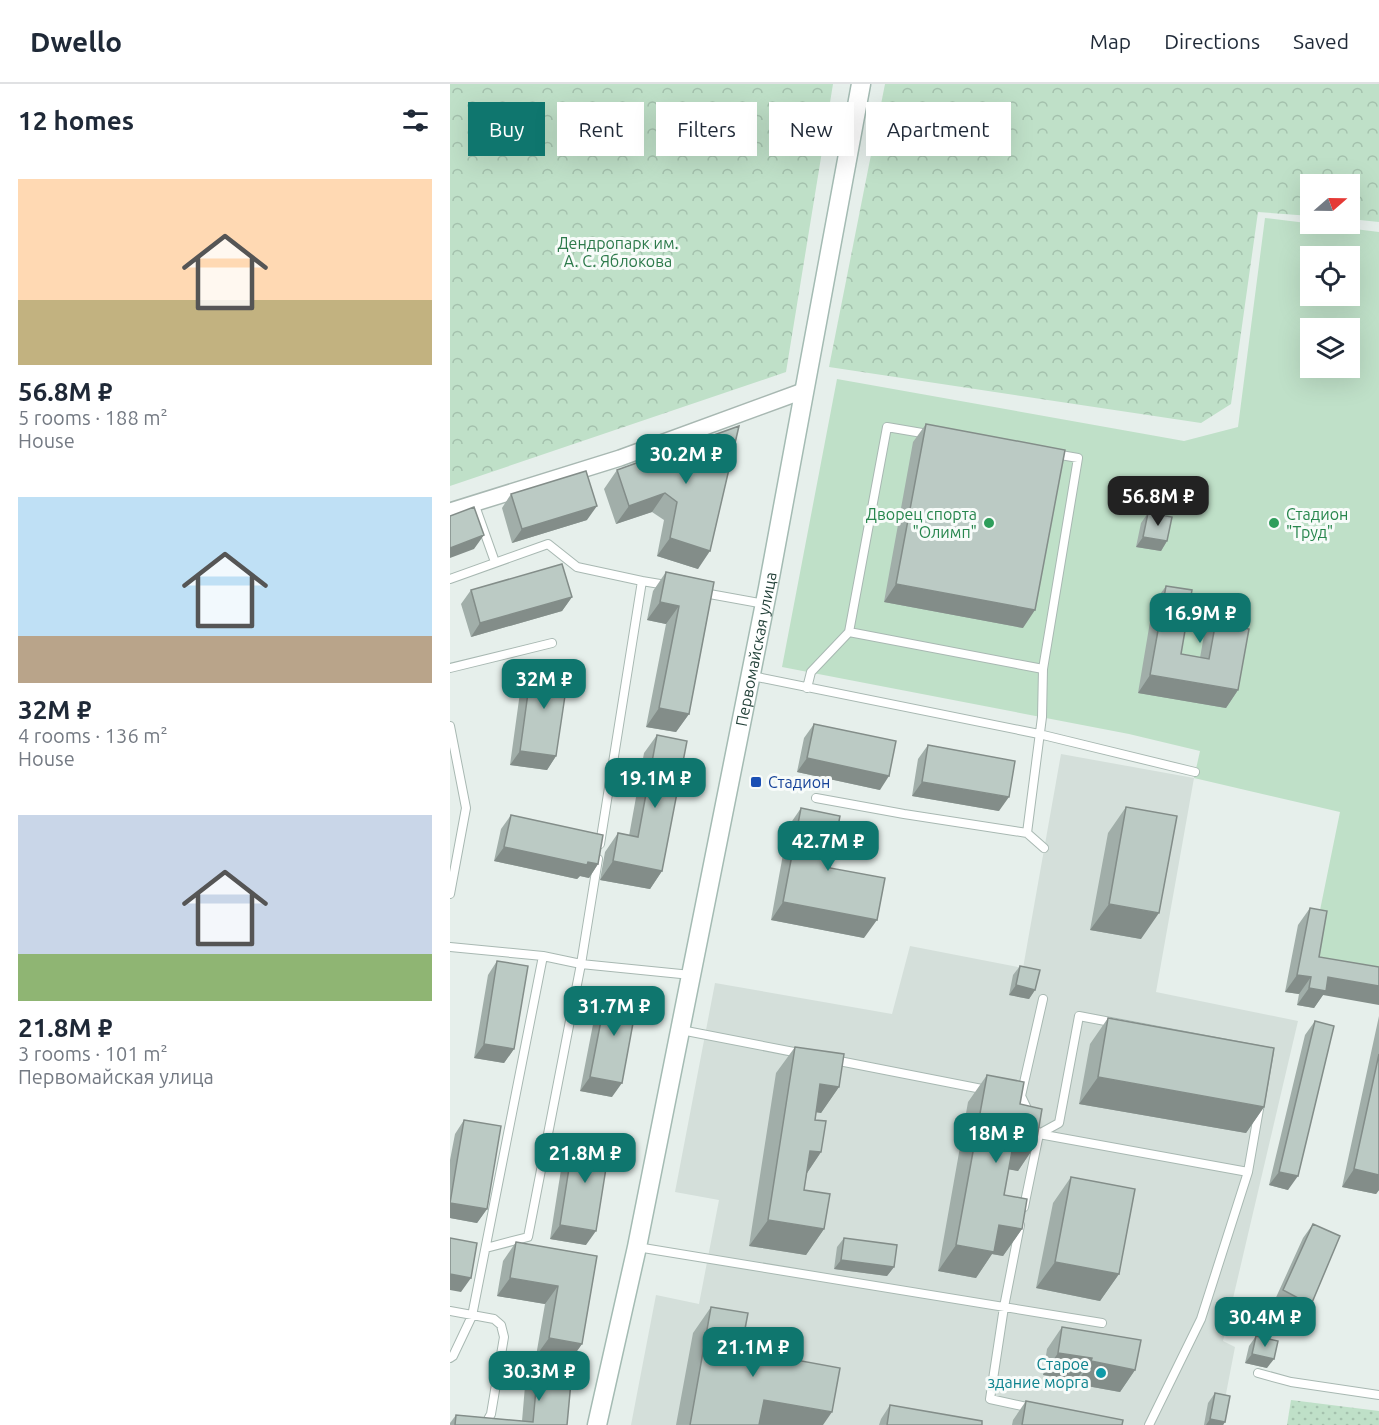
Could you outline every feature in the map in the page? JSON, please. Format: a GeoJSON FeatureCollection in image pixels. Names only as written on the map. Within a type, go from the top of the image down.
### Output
{"type":"FeatureCollection","features":[{"type":"Feature","properties":{"kind":"main road","name":"Первомайская улица"},"geometry":{"type":"LineString","coordinates":[[597,1425],[638,1247],[765,604],[861,84]]}},
{"type":"Feature","properties":{"kind":"street"},"geometry":{"type":"LineString","coordinates":[[450,511],[620,458],[803,391]]}},
{"type":"Feature","properties":{"kind":"lane"},"geometry":{"type":"LineString","coordinates":[[807,688],[811,672],[849,632],[887,427],[932,435]]}},
{"type":"Feature","properties":{"kind":"lane"},"geometry":{"type":"LineString","coordinates":[[1027,833],[1042,717],[1042,669],[1078,458],[1044,453]]}},
{"type":"Feature","properties":{"kind":"lane"},"geometry":{"type":"LineString","coordinates":[[474,503],[495,562]]}},
{"type":"Feature","properties":{"kind":"lane"},"geometry":{"type":"LineString","coordinates":[[450,579],[549,544],[577,567],[675,587]]}},
{"type":"Feature","properties":{"kind":"lane"},"geometry":{"type":"LineString","coordinates":[[486,1248],[528,1237],[581,964],[642,581]]}},
{"type":"Feature","properties":{"kind":"lane"},"geometry":{"type":"LineString","coordinates":[[698,591],[765,604]]}},
{"type":"Feature","properties":{"kind":"lane"},"geometry":{"type":"LineString","coordinates":[[849,632],[1042,669]]}},
{"type":"Feature","properties":{"kind":"lane"},"geometry":{"type":"LineString","coordinates":[[450,668],[552,643]]}},
{"type":"Feature","properties":{"kind":"lane"},"geometry":{"type":"LineString","coordinates":[[750,676],[1039,734],[1195,772]]}},
{"type":"Feature","properties":{"kind":"lane"},"geometry":{"type":"LineString","coordinates":[[450,726],[466,808],[450,894]]}},
{"type":"Feature","properties":{"kind":"lane"},"geometry":{"type":"LineString","coordinates":[[816,798],[1027,833],[1044,848]]}},
{"type":"Feature","properties":{"kind":"lane"},"geometry":{"type":"LineString","coordinates":[[450,947],[691,975]]}},
{"type":"Feature","properties":{"kind":"lane"},"geometry":{"type":"LineString","coordinates":[[450,1358],[472,1316],[543,956]]}},
{"type":"Feature","properties":{"kind":"lane"},"geometry":{"type":"LineString","coordinates":[[1035,1409],[990,1399],[1004,1307],[1039,1134],[1021,1096],[1043,999]]}},
{"type":"Feature","properties":{"kind":"lane"},"geometry":{"type":"LineString","coordinates":[[1039,1134],[1059,1124],[1079,1016],[1269,1052],[1248,1172],[1201,1319],[1149,1425]]}},
{"type":"Feature","properties":{"kind":"lane"},"geometry":{"type":"LineString","coordinates":[[680,1030],[808,1055]]}},
{"type":"Feature","properties":{"kind":"lane"},"geometry":{"type":"LineString","coordinates":[[831,1059],[999,1092]]}},
{"type":"Feature","properties":{"kind":"lane"},"geometry":{"type":"LineString","coordinates":[[1010,1094],[1021,1096]]}},
{"type":"Feature","properties":{"kind":"lane"},"geometry":{"type":"LineString","coordinates":[[1039,1134],[1248,1172]]}},
{"type":"Feature","properties":{"kind":"lane"},"geometry":{"type":"LineString","coordinates":[[638,1247],[1102,1323]]}},
{"type":"Feature","properties":{"kind":"lane"},"geometry":{"type":"LineString","coordinates":[[450,1311],[494,1319],[501,1325],[504,1337],[490,1414],[485,1425]]}},
{"type":"Feature","properties":{"kind":"lane"},"geometry":{"type":"LineString","coordinates":[[1258,1373],[1291,1382],[1379,1395]]}},
{"type":"Feature","properties":{"kind":"shaded area"},"geometry":{"type":"Polygon","coordinates":[[[1061,754],[1194,778],[1156,992],[1298,1021],[1223,1341],[1235,1347],[1220,1425],[631,1425],[656,1295],[699,1304],[719,1200],[675,1192],[715,983],[892,1014],[910,946],[1023,968],[1061,754]]]}},
{"type":"Feature","properties":{"kind":"green space","name":"Дендропарк им. А. С. Яблокова"},"geometry":{"type":"Polygon","coordinates":[[[450,84],[833,84],[830,102],[769,102],[769,156],[821,156],[786,372],[450,486],[450,84]]]}},
{"type":"Feature","properties":{"kind":"green space"},"geometry":{"type":"Polygon","coordinates":[[[885,84],[1379,84],[1379,222],[1360,220],[1360,174],[1300,174],[1300,215],[1258,212],[1231,404],[1201,423],[829,367],[871,156],[1011,156],[1011,102],[881,102],[885,84]]]}},
{"type":"Feature","properties":{"kind":"green space"},"geometry":{"type":"Polygon","coordinates":[[[1265,218],[1300,222],[1300,234],[1360,234],[1360,230],[1379,232],[1379,987],[1307,974],[1340,812],[1194,778],[1200,751],[1129,734],[782,667],[837,379],[1184,441],[1238,427],[1265,218]]]}},
{"type":"Feature","properties":{"kind":"green space"},"geometry":{"type":"Polygon","coordinates":[[[1291,1400],[1379,1411],[1379,1425],[1287,1425],[1291,1400]]]}},
{"type":"Feature","properties":{"kind":"building"},"geometry":{"type":"Polygon","coordinates":[[[926,424],[1065,450],[1035,610],[896,584],[926,424]]]}},
{"type":"Feature","properties":{"kind":"building"},"geometry":{"type":"Polygon","coordinates":[[[739,426],[710,551],[670,538],[677,502],[665,493],[629,506],[617,470],[739,426]]]}},
{"type":"Feature","properties":{"kind":"building"},"geometry":{"type":"Polygon","coordinates":[[[586,471],[597,506],[522,529],[511,494],[586,471]]]}},
{"type":"Feature","properties":{"kind":"building"},"geometry":{"type":"Polygon","coordinates":[[[474,507],[484,535],[450,548],[450,516],[474,507]]]}},
{"type":"Feature","properties":{"kind":"building"},"geometry":{"type":"Polygon","coordinates":[[[1148,513],[1172,517],[1167,541],[1143,537],[1148,513]]]}},
{"type":"Feature","properties":{"kind":"building"},"geometry":{"type":"Polygon","coordinates":[[[562,564],[572,597],[480,623],[471,590],[562,564]]]}},
{"type":"Feature","properties":{"kind":"building"},"geometry":{"type":"Polygon","coordinates":[[[666,572],[714,582],[689,714],[659,708],[679,606],[660,602],[666,572]]]}},
{"type":"Feature","properties":{"kind":"building"},"geometry":{"type":"Polygon","coordinates":[[[1166,586],[1192,590],[1181,654],[1209,659],[1220,599],[1242,603],[1238,627],[1249,629],[1238,690],[1150,675],[1166,586]]]}},
{"type":"Feature","properties":{"kind":"building"},"geometry":{"type":"Polygon","coordinates":[[[532,664],[569,669],[556,756],[520,751],[532,664]]]}},
{"type":"Feature","properties":{"kind":"building"},"geometry":{"type":"Polygon","coordinates":[[[814,724],[896,741],[889,776],[807,758],[814,724]]]}},
{"type":"Feature","properties":{"kind":"building"},"geometry":{"type":"Polygon","coordinates":[[[657,735],[687,741],[662,871],[613,861],[618,833],[638,837],[657,735]]]}},
{"type":"Feature","properties":{"kind":"building"},"geometry":{"type":"Polygon","coordinates":[[[928,745],[1015,761],[1009,797],[922,782],[928,745]]]}},
{"type":"Feature","properties":{"kind":"building"},"geometry":{"type":"Polygon","coordinates":[[[1126,807],[1177,816],[1159,913],[1109,904],[1126,807]]]}},
{"type":"Feature","properties":{"kind":"building"},"geometry":{"type":"Polygon","coordinates":[[[801,808],[840,816],[830,868],[885,878],[877,920],[783,902],[801,808]]]}},
{"type":"Feature","properties":{"kind":"building"},"geometry":{"type":"Polygon","coordinates":[[[511,815],[603,835],[598,864],[588,862],[587,865],[504,847],[511,815]]]}},
{"type":"Feature","properties":{"kind":"building"},"geometry":{"type":"Polygon","coordinates":[[[1310,908],[1327,911],[1319,957],[1379,967],[1379,986],[1328,977],[1326,991],[1309,988],[1311,977],[1297,975],[1310,908]]]}},
{"type":"Feature","properties":{"kind":"building"},"geometry":{"type":"Polygon","coordinates":[[[497,961],[528,966],[514,1049],[484,1044],[497,961]]]}},
{"type":"Feature","properties":{"kind":"building"},"geometry":{"type":"Polygon","coordinates":[[[1020,966],[1040,970],[1035,990],[1016,985],[1020,966]]]}},
{"type":"Feature","properties":{"kind":"building"},"geometry":{"type":"Polygon","coordinates":[[[607,990],[638,996],[622,1083],[590,1077],[607,990]]]}},
{"type":"Feature","properties":{"kind":"building"},"geometry":{"type":"Polygon","coordinates":[[[1108,1018],[1274,1048],[1264,1107],[1098,1077],[1108,1018]]]}},
{"type":"Feature","properties":{"kind":"building"},"geometry":{"type":"Polygon","coordinates":[[[1315,1021],[1334,1026],[1298,1176],[1279,1172],[1315,1021]]]}},
{"type":"Feature","properties":{"kind":"building"},"geometry":{"type":"Polygon","coordinates":[[[795,1047],[844,1054],[839,1087],[820,1084],[815,1120],[826,1121],[821,1152],[810,1151],[804,1190],[830,1194],[824,1229],[768,1220],[795,1047]]]}},
{"type":"Feature","properties":{"kind":"building"},"geometry":{"type":"Polygon","coordinates":[[[1379,1054],[1379,1175],[1354,1169],[1379,1054]]]}},
{"type":"Feature","properties":{"kind":"building"},"geometry":{"type":"Polygon","coordinates":[[[987,1075],[1024,1082],[1020,1104],[1042,1109],[1036,1144],[1014,1140],[1004,1195],[1027,1199],[1022,1229],[999,1225],[994,1252],[956,1245],[987,1075]]]}},
{"type":"Feature","properties":{"kind":"building"},"geometry":{"type":"Polygon","coordinates":[[[464,1120],[501,1126],[487,1209],[450,1203],[464,1120]]]}},
{"type":"Feature","properties":{"kind":"building"},"geometry":{"type":"Polygon","coordinates":[[[574,1137],[610,1143],[596,1231],[560,1225],[574,1137]]]}},
{"type":"Feature","properties":{"kind":"building"},"geometry":{"type":"Polygon","coordinates":[[[1071,1177],[1135,1189],[1119,1274],[1055,1262],[1071,1177]]]}},
{"type":"Feature","properties":{"kind":"building"},"geometry":{"type":"Polygon","coordinates":[[[1313,1224],[1340,1236],[1311,1305],[1283,1290],[1313,1224]]]}},
{"type":"Feature","properties":{"kind":"building"},"geometry":{"type":"Polygon","coordinates":[[[450,1238],[477,1243],[471,1278],[450,1274],[450,1238]]]}},
{"type":"Feature","properties":{"kind":"building"},"geometry":{"type":"Polygon","coordinates":[[[844,1238],[897,1245],[894,1267],[841,1260],[844,1238]]]}},
{"type":"Feature","properties":{"kind":"building"},"geometry":{"type":"Polygon","coordinates":[[[516,1242],[597,1256],[582,1344],[549,1338],[558,1286],[510,1278],[516,1242]]]}},
{"type":"Feature","properties":{"kind":"building"},"geometry":{"type":"Polygon","coordinates":[[[711,1307],[748,1313],[741,1350],[840,1368],[832,1412],[764,1400],[759,1425],[690,1425],[711,1307]]]}},
{"type":"Feature","properties":{"kind":"building"},"geometry":{"type":"Polygon","coordinates":[[[1062,1327],[1141,1340],[1135,1370],[1091,1361],[1092,1358],[1058,1353],[1062,1327]]]}},
{"type":"Feature","properties":{"kind":"building"},"geometry":{"type":"Polygon","coordinates":[[[1256,1336],[1278,1341],[1274,1359],[1252,1354],[1256,1336]]]}},
{"type":"Feature","properties":{"kind":"building"},"geometry":{"type":"Polygon","coordinates":[[[538,1367],[572,1371],[567,1425],[455,1425],[456,1415],[533,1422],[538,1367]]]}},
{"type":"Feature","properties":{"kind":"building"},"geometry":{"type":"Polygon","coordinates":[[[1215,1393],[1230,1396],[1225,1422],[1210,1419],[1215,1393]]]}},
{"type":"Feature","properties":{"kind":"building"},"geometry":{"type":"Polygon","coordinates":[[[1026,1401],[1123,1420],[1122,1425],[1022,1425],[1026,1401]]]}},
{"type":"Feature","properties":{"kind":"building"},"geometry":{"type":"Polygon","coordinates":[[[890,1405],[982,1421],[982,1425],[887,1425],[890,1405]]]}},
{"type":"Feature","properties":{"kind":"place","name":"Дворец спорта \"Олимп\""},"geometry":{"type":"Point","coordinates":[989,523]}},
{"type":"Feature","properties":{"kind":"place","name":"Стадион \"Труд\""},"geometry":{"type":"Point","coordinates":[1274,523]}},
{"type":"Feature","properties":{"kind":"place","name":"Стадион"},"geometry":{"type":"Point","coordinates":[756,782]}},
{"type":"Feature","properties":{"kind":"place","name":"Старое здание морга"},"geometry":{"type":"Point","coordinates":[1101,1373]}}]}
